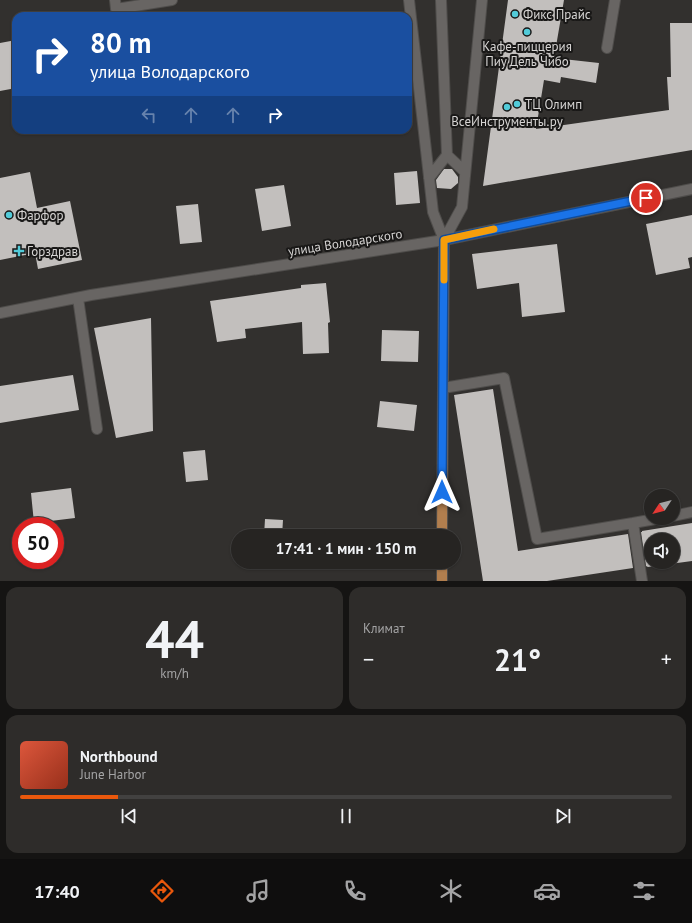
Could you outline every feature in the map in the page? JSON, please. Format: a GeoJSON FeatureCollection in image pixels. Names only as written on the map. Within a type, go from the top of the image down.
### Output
{"type":"FeatureCollection","features":[{"type":"Feature","properties":{"kind":"main road"},"geometry":{"type":"LineString","coordinates":[[442,529],[444,240]]}},
{"type":"Feature","properties":{"kind":"main road"},"geometry":{"type":"LineString","coordinates":[[442,569],[442,581]]}},
{"type":"Feature","properties":{"kind":"street"},"geometry":{"type":"LineString","coordinates":[[115,0],[116,9],[172,0]]}},
{"type":"Feature","properties":{"kind":"street"},"geometry":{"type":"LineString","coordinates":[[409,0],[410,12]]}},
{"type":"Feature","properties":{"kind":"street"},"geometry":{"type":"LineString","coordinates":[[429,178],[447,155],[441,0]]}},
{"type":"Feature","properties":{"kind":"street"},"geometry":{"type":"LineString","coordinates":[[444,240],[462,206],[482,0]]}},
{"type":"Feature","properties":{"kind":"street"},"geometry":{"type":"LineString","coordinates":[[607,48],[615,0]]}},
{"type":"Feature","properties":{"kind":"street"},"geometry":{"type":"LineString","coordinates":[[412,27],[432,212],[444,240]]}},
{"type":"Feature","properties":{"kind":"street"},"geometry":{"type":"LineString","coordinates":[[447,155],[465,172]]}},
{"type":"Feature","properties":{"kind":"street","name":"улица Володарского"},"geometry":{"type":"LineString","coordinates":[[0,313],[78,298],[444,240],[692,189]]}},
{"type":"Feature","properties":{"kind":"street"},"geometry":{"type":"LineString","coordinates":[[78,298],[97,429]]}},
{"type":"Feature","properties":{"kind":"street"},"geometry":{"type":"LineString","coordinates":[[443,388],[504,378],[537,539],[644,521]]}},
{"type":"Feature","properties":{"kind":"street"},"geometry":{"type":"LineString","coordinates":[[680,515],[692,512]]}},
{"type":"Feature","properties":{"kind":"street"},"geometry":{"type":"LineString","coordinates":[[633,523],[642,581]]}},
{"type":"Feature","properties":{"kind":"building","name":"ТЦ Олимп"},"geometry":{"type":"Polygon","coordinates":[[[508,0],[564,0],[554,58],[599,63],[596,83],[561,77],[560,83],[544,80],[536,129],[669,110],[667,77],[671,77],[670,23],[692,23],[692,150],[483,186],[508,0]]]}},
{"type":"Feature","properties":{"kind":"building"},"geometry":{"type":"Polygon","coordinates":[[[12,41],[12,89],[0,91],[0,43],[12,41]]]}},
{"type":"Feature","properties":{"kind":"building"},"geometry":{"type":"Polygon","coordinates":[[[444,169],[452,169],[458,177],[458,183],[451,189],[437,188],[436,180],[444,169]]]}},
{"type":"Feature","properties":{"kind":"building"},"geometry":{"type":"Polygon","coordinates":[[[417,171],[420,203],[396,205],[394,173],[417,171]]]}},
{"type":"Feature","properties":{"kind":"building"},"geometry":{"type":"Polygon","coordinates":[[[30,172],[37,208],[70,201],[82,260],[38,269],[35,253],[0,260],[0,178],[30,172]]]}},
{"type":"Feature","properties":{"kind":"building"},"geometry":{"type":"Polygon","coordinates":[[[284,185],[291,226],[262,231],[255,189],[284,185]]]}},
{"type":"Feature","properties":{"kind":"building"},"geometry":{"type":"Polygon","coordinates":[[[198,204],[202,242],[180,244],[176,206],[198,204]]]}},
{"type":"Feature","properties":{"kind":"building"},"geometry":{"type":"Polygon","coordinates":[[[692,215],[692,257],[688,258],[690,268],[656,275],[646,224],[692,215]]]}},
{"type":"Feature","properties":{"kind":"building"},"geometry":{"type":"Polygon","coordinates":[[[557,244],[565,312],[522,317],[519,283],[477,289],[472,254],[557,244]]]}},
{"type":"Feature","properties":{"kind":"building"},"geometry":{"type":"Polygon","coordinates":[[[326,283],[330,322],[328,323],[329,353],[303,354],[302,322],[245,329],[246,338],[217,342],[210,301],[301,288],[301,285],[326,283]]]}},
{"type":"Feature","properties":{"kind":"building"},"geometry":{"type":"Polygon","coordinates":[[[151,318],[153,431],[116,438],[94,328],[151,318]]]}},
{"type":"Feature","properties":{"kind":"building"},"geometry":{"type":"Polygon","coordinates":[[[382,330],[419,331],[418,362],[381,361],[382,330]]]}},
{"type":"Feature","properties":{"kind":"building"},"geometry":{"type":"Polygon","coordinates":[[[73,375],[79,410],[0,423],[0,386],[73,375]]]}},
{"type":"Feature","properties":{"kind":"building"},"geometry":{"type":"Polygon","coordinates":[[[493,389],[518,551],[628,534],[633,568],[547,581],[483,581],[454,395],[493,389]]]}},
{"type":"Feature","properties":{"kind":"building"},"geometry":{"type":"Polygon","coordinates":[[[380,401],[417,405],[414,431],[377,427],[380,401]]]}},
{"type":"Feature","properties":{"kind":"building"},"geometry":{"type":"Polygon","coordinates":[[[205,450],[208,480],[186,482],[183,452],[205,450]]]}},
{"type":"Feature","properties":{"kind":"building"},"geometry":{"type":"Polygon","coordinates":[[[71,488],[75,518],[64,519],[64,517],[33,517],[31,493],[71,488]]]}},
{"type":"Feature","properties":{"kind":"building"},"geometry":{"type":"Polygon","coordinates":[[[265,519],[283,520],[282,529],[264,529],[265,519]]]}},
{"type":"Feature","properties":{"kind":"building"},"geometry":{"type":"Polygon","coordinates":[[[692,523],[692,561],[680,563],[680,533],[644,533],[644,552],[642,532],[692,523]]]}},
{"type":"Feature","properties":{"kind":"slow traffic"},"geometry":{"type":"LineString","coordinates":[[444,280],[444,240],[494,229]]}},
{"type":"Feature","properties":{"kind":"place","name":"Фикс Прайс"},"geometry":{"type":"Point","coordinates":[515,14]}},
{"type":"Feature","properties":{"kind":"place","name":"Кафе-пиццерия Пиу Дель Чибо"},"geometry":{"type":"Point","coordinates":[527,32]}},
{"type":"Feature","properties":{"kind":"place","name":"ТЦ Олимп"},"geometry":{"type":"Point","coordinates":[517,104]}},
{"type":"Feature","properties":{"kind":"place","name":"ВсеИнструменты.ру"},"geometry":{"type":"Point","coordinates":[507,107]}},
{"type":"Feature","properties":{"kind":"place","name":"Фарфор"},"geometry":{"type":"Point","coordinates":[9,215]}},
{"type":"Feature","properties":{"kind":"place","name":"Горздрав"},"geometry":{"type":"Point","coordinates":[19,251]}},
{"type":"Feature","properties":{"kind":"route"},"geometry":{"type":"LineString","coordinates":[[442,492],[444,240],[646,198]]}}]}
